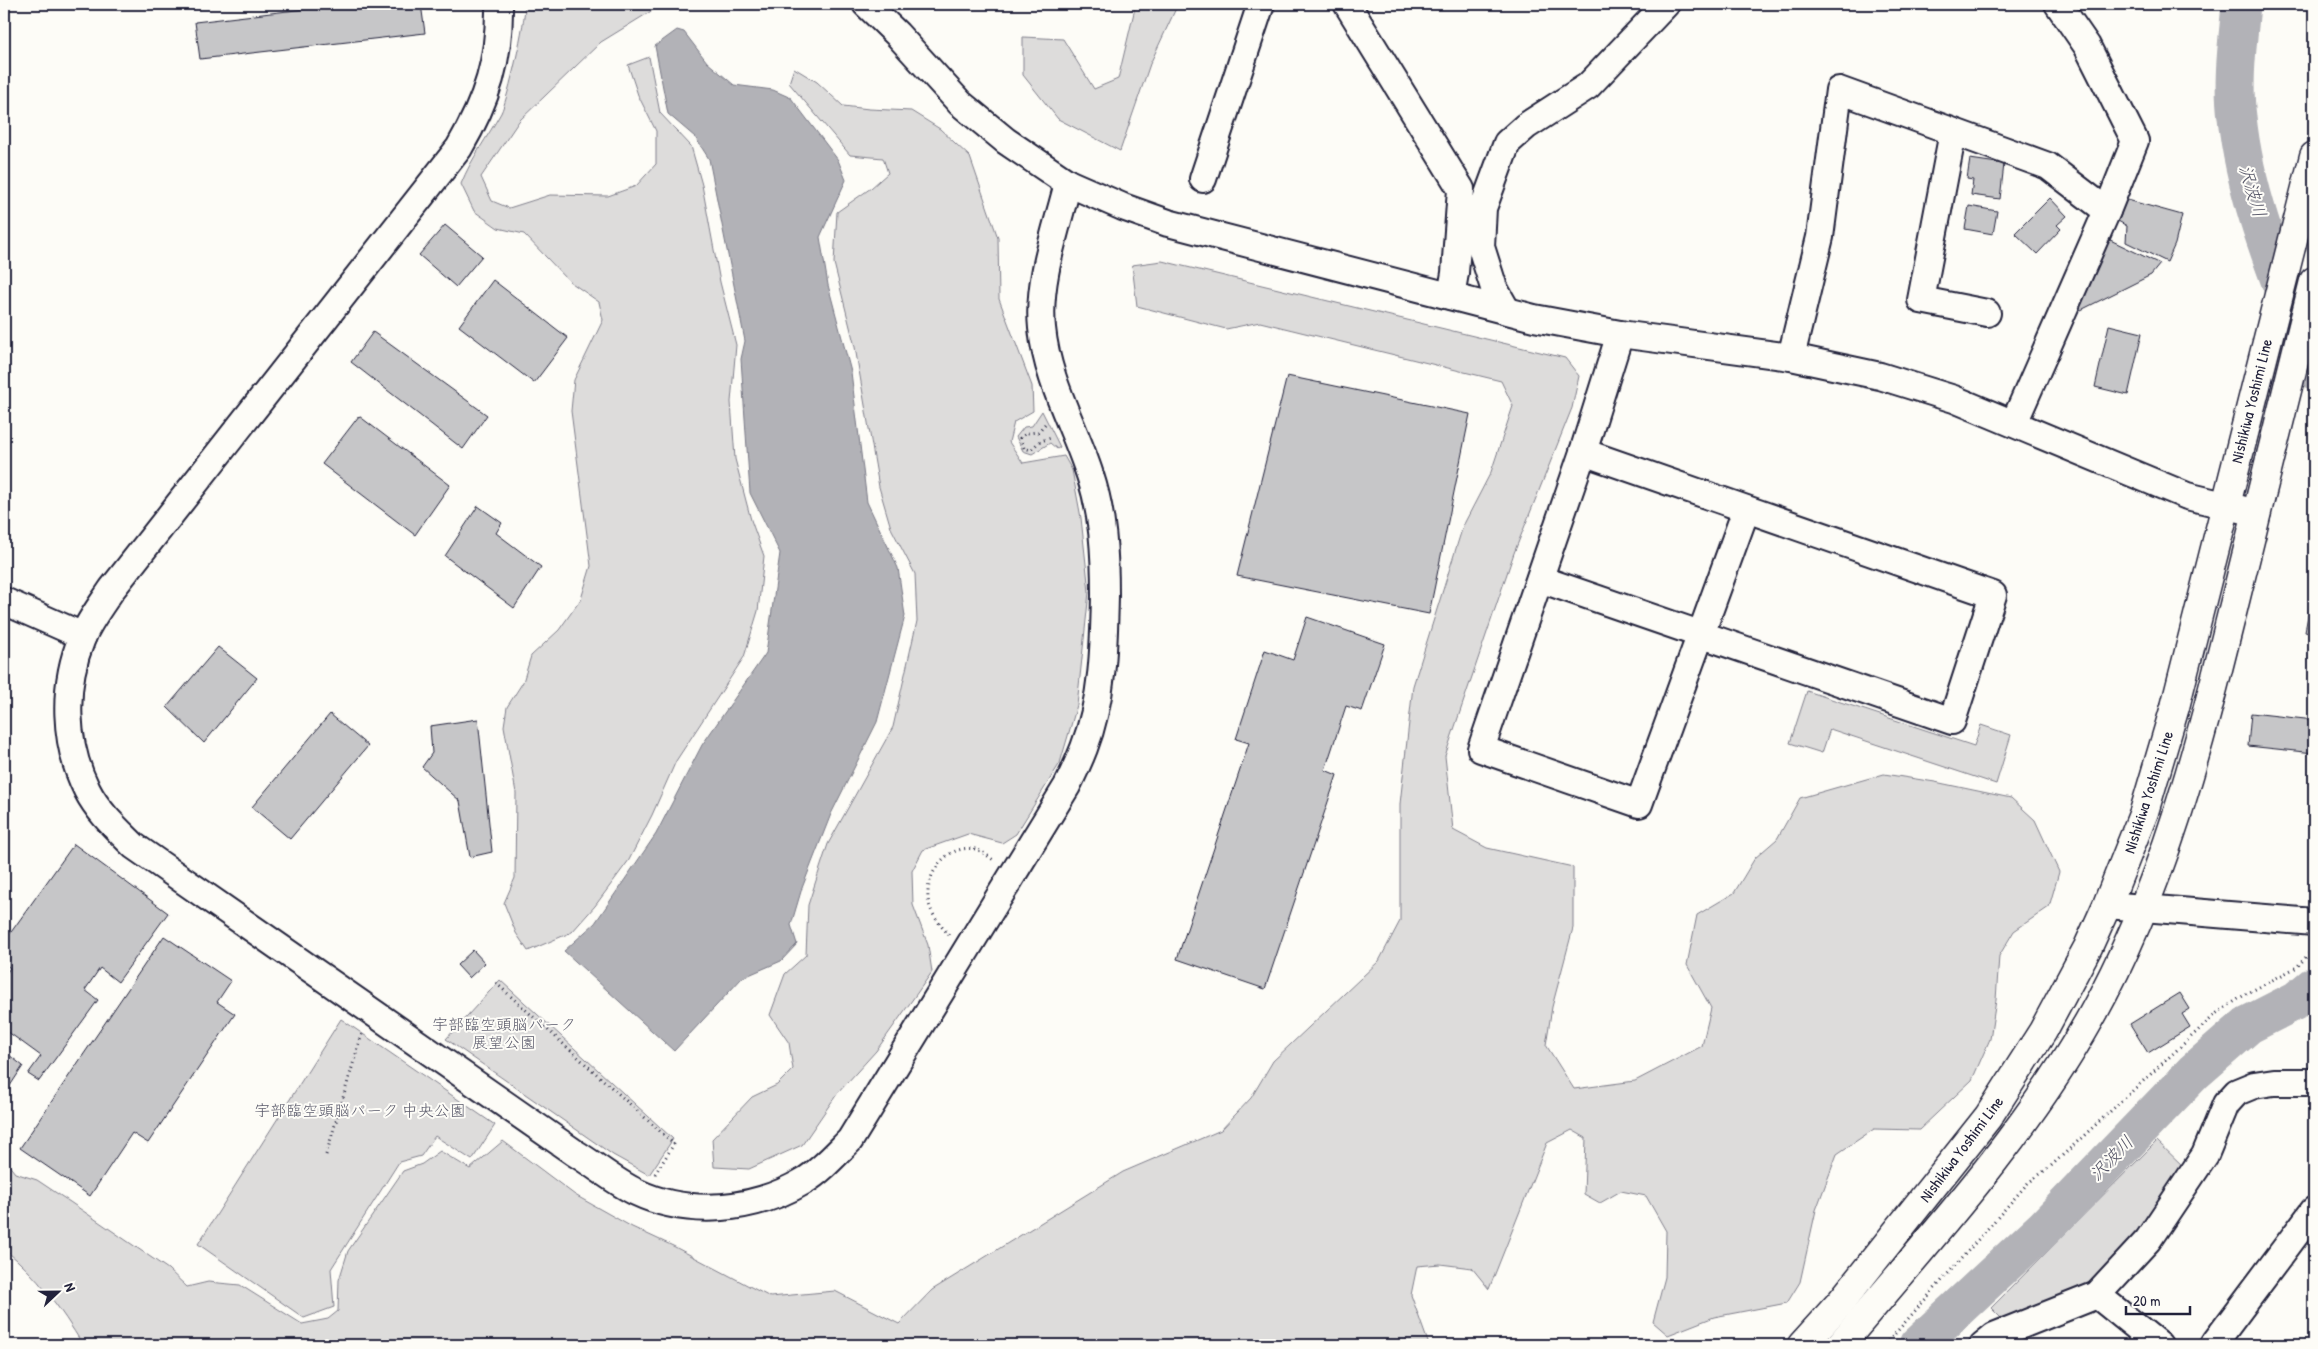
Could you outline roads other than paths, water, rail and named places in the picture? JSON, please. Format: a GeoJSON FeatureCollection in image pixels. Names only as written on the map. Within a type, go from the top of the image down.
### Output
{"type":"FeatureCollection","features":[{"type":"Feature","properties":{"kind":"main road","name":"Nishikiwa Yoshimi Line"},"geometry":{"type":"LineString","coordinates":[[1802,1345],[1846,1296],[1988,1117],[2043,1031],[2088,946],[2107,905],[2144,812],[2170,726],[2224,506],[2314,156]]}},
{"type":"Feature","properties":{"kind":"main road","name":"Nishikiwa Yoshimi Line"},"geometry":{"type":"LineString","coordinates":[[1840,1345],[1991,1164],[2040,1098],[2090,1019],[2144,908],[2166,853],[2197,754],[2294,371],[2312,289]]}},
{"type":"Feature","properties":{"kind":"street"},"geometry":{"type":"LineString","coordinates":[[499,4],[499,27],[488,89],[474,122],[459,148],[112,589],[83,636],[71,669],[69,699],[70,732],[77,764],[88,791],[105,817],[134,846],[559,1142],[635,1192],[666,1203],[715,1208],[744,1204],[779,1194],[805,1181],[850,1140],[1067,786],[1084,747],[1093,718],[1101,679],[1104,644],[1105,574],[1100,512],[1085,459],[1051,374],[1042,326],[1041,301],[1068,183]]}},
{"type":"Feature","properties":{"kind":"street"},"geometry":{"type":"LineString","coordinates":[[866,4],[897,34],[960,102],[1006,141],[1068,183],[1123,207],[1168,223],[1508,311],[1620,334],[1791,357],[1842,367],[1914,386],[2014,424],[2186,496],[2258,513]]}},
{"type":"Feature","properties":{"kind":"street"},"geometry":{"type":"LineString","coordinates":[[1203,179],[1261,4]]}},
{"type":"Feature","properties":{"kind":"street"},"geometry":{"type":"LineString","coordinates":[[1508,311],[1494,288],[1481,247],[1483,208],[1493,177],[1508,143],[1532,121],[1588,86],[1666,4]]}},
{"type":"Feature","properties":{"kind":"street"},"geometry":{"type":"LineString","coordinates":[[2014,424],[2106,211],[2134,141],[2087,46],[2058,4]]}},
{"type":"Feature","properties":{"kind":"street"},"geometry":{"type":"LineString","coordinates":[[1356,7],[1460,189],[1452,296]]}},
{"type":"Feature","properties":{"kind":"street"},"geometry":{"type":"LineString","coordinates":[[1791,357],[1820,237],[1839,90],[2048,166],[2106,211]]}},
{"type":"Feature","properties":{"kind":"street"},"geometry":{"type":"LineString","coordinates":[[1953,132],[1921,300],[1987,313]]}},
{"type":"Feature","properties":{"kind":"street"},"geometry":{"type":"LineString","coordinates":[[1620,334],[1583,452],[1481,749],[1639,804],[1746,510]]}},
{"type":"Feature","properties":{"kind":"street"},"geometry":{"type":"LineString","coordinates":[[1540,579],[1952,721],[1993,595],[1583,452]]}},
{"type":"Feature","properties":{"kind":"street"},"geometry":{"type":"LineString","coordinates":[[4,601],[83,636]]}},
{"type":"Feature","properties":{"kind":"street"},"geometry":{"type":"LineString","coordinates":[[2107,905],[2314,922]]}},
{"type":"Feature","properties":{"kind":"street"},"geometry":{"type":"LineString","coordinates":[[1983,1345],[1994,1336],[2096,1295],[2148,1240],[2206,1155],[2226,1104],[2237,1092],[2254,1085],[2274,1082],[2314,1082]]}},
{"type":"Feature","properties":{"kind":"street"},"geometry":{"type":"LineString","coordinates":[[2213,1345],[2312,1221]]}},
{"type":"Feature","properties":{"kind":"street"},"geometry":{"type":"LineString","coordinates":[[2096,1295],[2159,1345]]}},
{"type":"Feature","properties":{"kind":"waterway","name":"沢波川"},"geometry":{"type":"LineString","coordinates":[[2241,4],[2235,89],[2242,150],[2257,214],[2314,370]]}},
{"type":"Feature","properties":{"kind":"waterway","name":"沢波川"},"geometry":{"type":"LineString","coordinates":[[1918,1345],[2045,1227],[2194,1072],[2248,1025],[2297,1000],[2314,986]]}},
{"type":"Feature","properties":{"kind":"park label","name":"宇部臨空頭脳パーク 展望公園"},"geometry":{"type":"Point","coordinates":[504,1033]}},
{"type":"Feature","properties":{"kind":"park label","name":"宇部臨空頭脳パーク 中央公園"},"geometry":{"type":"Point","coordinates":[360,1110]}}]}
